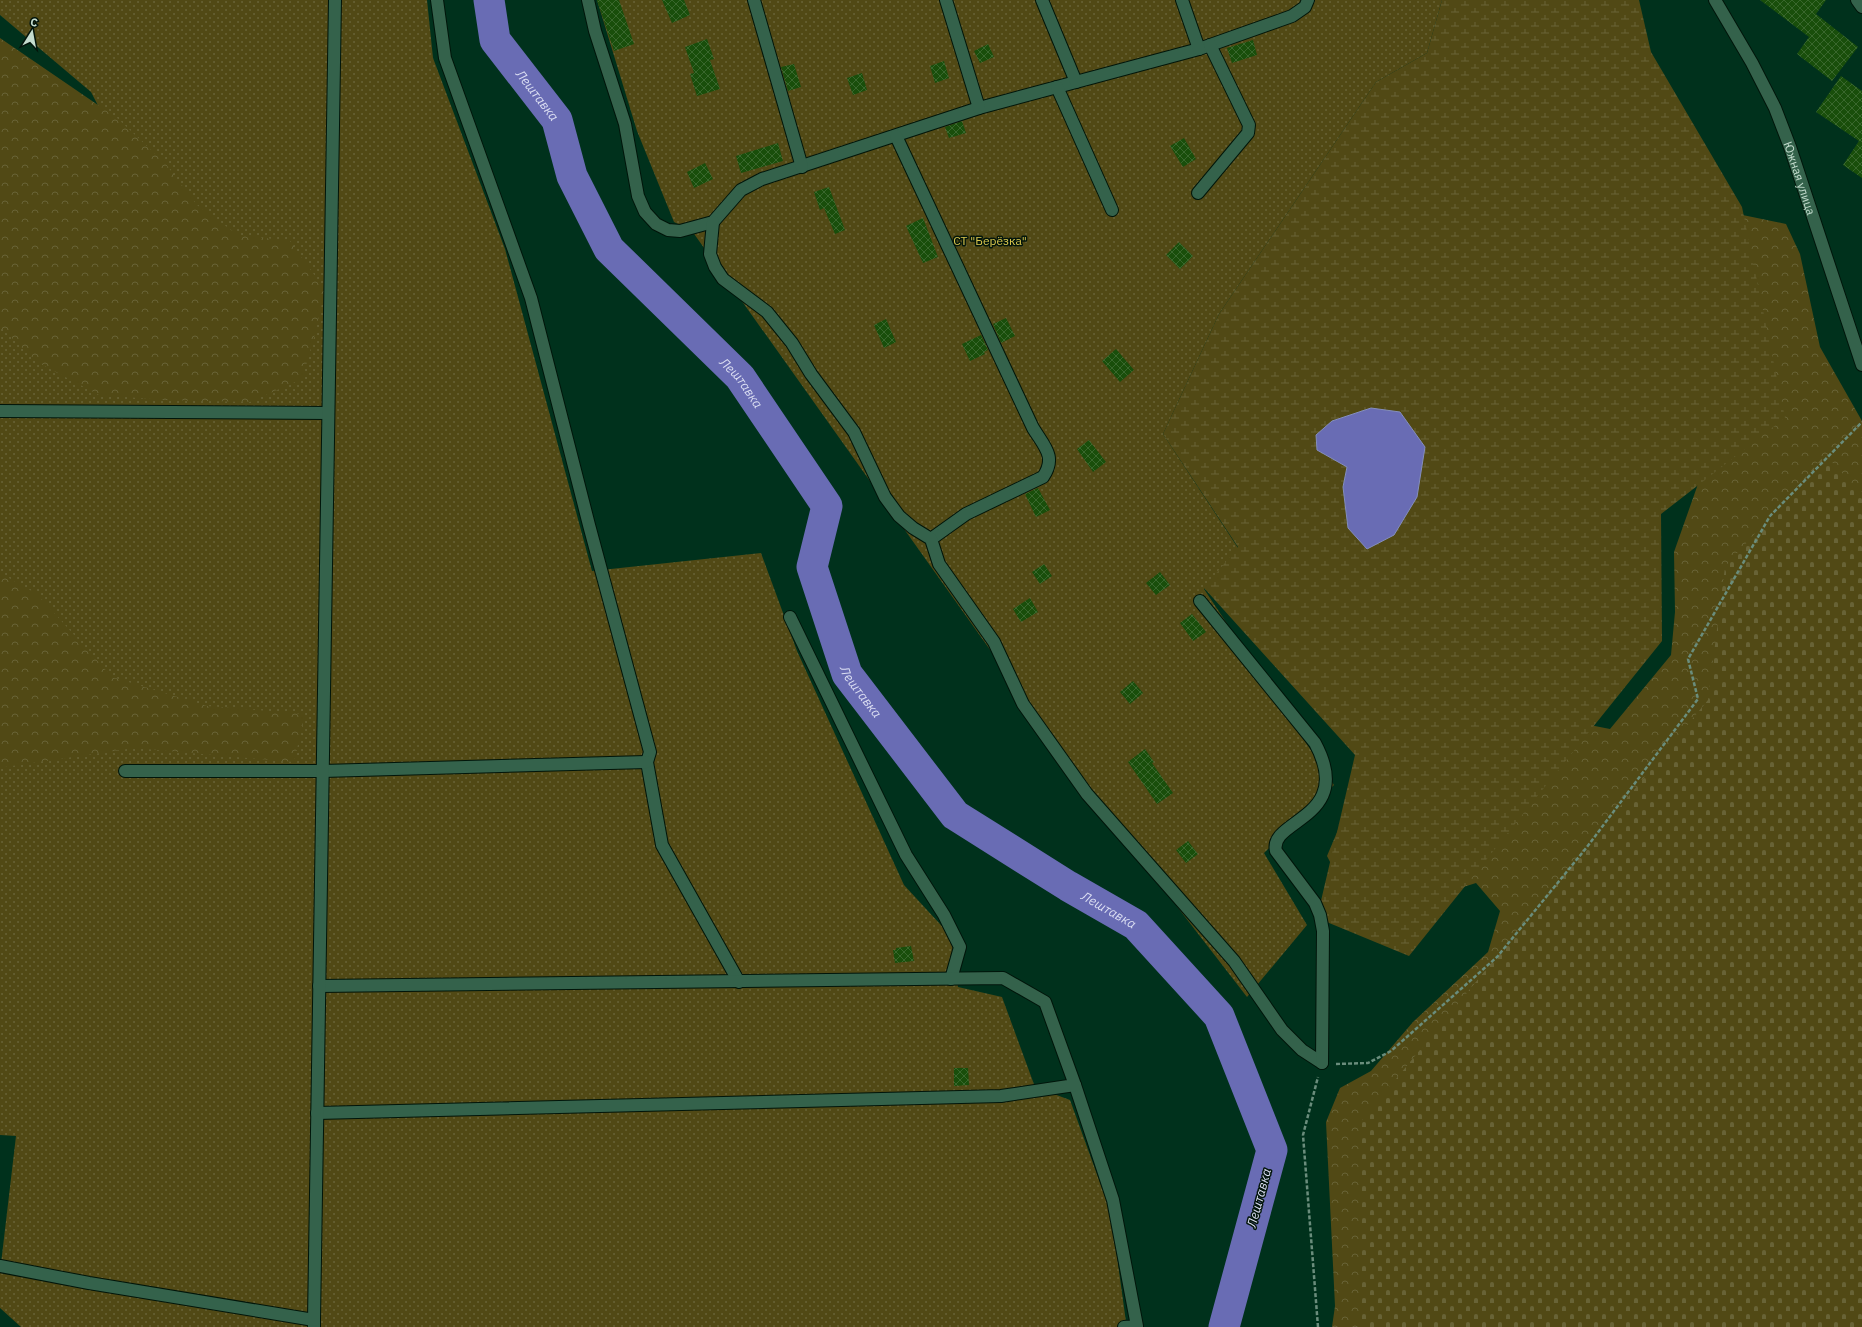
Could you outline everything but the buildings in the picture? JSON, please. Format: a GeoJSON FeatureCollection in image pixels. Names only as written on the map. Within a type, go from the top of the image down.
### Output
{"type":"FeatureCollection","features":[{"type":"Feature","properties":{"kind":"street"},"geometry":{"type":"LineString","coordinates":[[0,1266],[314,1323],[335,0]]}},
{"type":"Feature","properties":{"kind":"street"},"geometry":{"type":"LineString","coordinates":[[437,0],[445,58],[531,298],[589,525],[650,752],[647,762],[662,844],[739,982]]}},
{"type":"Feature","properties":{"kind":"street"},"geometry":{"type":"LineString","coordinates":[[588,0],[595,31],[625,124],[638,196],[645,212],[656,224],[668,230],[680,232],[713,222],[741,190],[762,178],[802,167],[979,108],[1204,47],[1292,16],[1305,7],[1308,0]]}},
{"type":"Feature","properties":{"kind":"street"},"geometry":{"type":"LineString","coordinates":[[754,0],[802,167]]}},
{"type":"Feature","properties":{"kind":"street"},"geometry":{"type":"LineString","coordinates":[[946,0],[979,108]]}},
{"type":"Feature","properties":{"kind":"street"},"geometry":{"type":"LineString","coordinates":[[1042,0],[1076,82]]}},
{"type":"Feature","properties":{"kind":"street"},"geometry":{"type":"LineString","coordinates":[[1182,0],[1204,47],[1249,125],[1248,133],[1198,192]]}},
{"type":"Feature","properties":{"kind":"street","name":"Южная улица"},"geometry":{"type":"LineString","coordinates":[[1715,0],[1752,63],[1774,108],[1790,147],[1862,365]]}},
{"type":"Feature","properties":{"kind":"street"},"geometry":{"type":"LineString","coordinates":[[1858,0],[1862,7]]}},
{"type":"Feature","properties":{"kind":"street"},"geometry":{"type":"LineString","coordinates":[[1057,87],[1112,210]]}},
{"type":"Feature","properties":{"kind":"street"},"geometry":{"type":"LineString","coordinates":[[896,136],[1033,428],[1048,453],[1050,462],[1043,477],[966,514],[931,539]]}},
{"type":"Feature","properties":{"kind":"street"},"geometry":{"type":"LineString","coordinates":[[713,222],[710,254],[715,267],[723,278],[767,312],[792,343],[811,374],[854,432],[885,497],[899,516],[913,528],[931,539],[939,564],[994,642],[1023,704],[1087,794],[1234,961],[1282,1030],[1302,1050],[1322,1063]]}},
{"type":"Feature","properties":{"kind":"street"},"geometry":{"type":"LineString","coordinates":[[0,410],[328,413]]}},
{"type":"Feature","properties":{"kind":"street"},"geometry":{"type":"LineString","coordinates":[[1200,601],[1315,743],[1323,759],[1326,776],[1324,791],[1318,804],[1278,838],[1274,846],[1276,851],[1315,902],[1320,915],[1323,931],[1322,1063]]}},
{"type":"Feature","properties":{"kind":"street"},"geometry":{"type":"LineString","coordinates":[[790,617],[906,855],[944,915],[960,947],[951,979]]}},
{"type":"Feature","properties":{"kind":"street"},"geometry":{"type":"LineString","coordinates":[[125,771],[323,771],[647,762]]}},
{"type":"Feature","properties":{"kind":"street"},"geometry":{"type":"LineString","coordinates":[[319,986],[1003,978],[1045,1002],[1075,1085],[1113,1200],[1138,1327],[1124,1327]]}},
{"type":"Feature","properties":{"kind":"street"},"geometry":{"type":"LineString","coordinates":[[317,1113],[1001,1096],[1075,1085]]}},
{"type":"Feature","properties":{"kind":"path"},"geometry":{"type":"LineString","coordinates":[[1318,1327],[1303,1134],[1322,1063],[1345,1065],[1368,1063],[1391,1051],[1497,957],[1587,848],[1698,699],[1688,659],[1770,516],[1862,422]]}},
{"type":"Feature","properties":{"kind":"green space"},"geometry":{"type":"Polygon","coordinates":[[[0,0],[427,0],[433,58],[505,249],[592,571],[761,553],[797,651],[904,885],[951,936],[958,987],[1002,997],[1035,1087],[1070,1100],[1111,1213],[1126,1322],[1125,1327],[21,1327],[0,1308],[0,1272],[16,1136],[0,1135],[0,177],[144,195],[91,92],[0,15],[0,0]]]}},
{"type":"Feature","properties":{"kind":"green space","name":"СТ \"Берёзка\""},"geometry":{"type":"Polygon","coordinates":[[[597,0],[1442,0],[1427,53],[1376,82],[1219,314],[1163,434],[1238,548],[1204,589],[1334,785],[1264,853],[1307,925],[1247,997],[1124,838],[692,231],[674,222],[637,131],[597,0]]]}},
{"type":"Feature","properties":{"kind":"green space"},"geometry":{"type":"Polygon","coordinates":[[[1442,0],[1639,0],[1651,52],[1742,207],[1785,418],[1661,514],[1662,641],[1409,956],[1317,918],[1355,755],[1204,588],[1238,547],[1163,434],[1219,314],[1376,82],[1427,53],[1442,0]],[[1347,467],[1343,487],[1348,528],[1347,467]]]}},
{"type":"Feature","properties":{"kind":"green space"},"geometry":{"type":"Polygon","coordinates":[[[0,38],[117,118],[165,163],[197,205],[238,235],[290,241],[325,290],[315,334],[302,379],[250,402],[164,400],[99,395],[37,362],[0,327],[0,38]]]}},
{"type":"Feature","properties":{"kind":"green space"},"geometry":{"type":"Polygon","coordinates":[[[1733,213],[1786,224],[1800,254],[1820,347],[1862,421],[1862,1327],[1332,1327],[1335,1306],[1326,1122],[1340,1088],[1371,1071],[1413,1022],[1488,952],[1500,911],[1476,883],[1410,904],[1354,909],[1327,856],[1359,780],[1539,715],[1610,729],[1671,655],[1675,612],[1674,552],[1698,484],[1733,213]]]}},
{"type":"Feature","properties":{"kind":"green space"},"geometry":{"type":"Polygon","coordinates":[[[1825,455],[1862,494],[1862,1327],[1359,1327],[1359,1124],[1708,700],[1725,567],[1825,455]]]}},
{"type":"Feature","properties":{"kind":"green space"},"geometry":{"type":"Polygon","coordinates":[[[0,573],[37,594],[112,677],[207,706],[305,714],[294,762],[134,748],[5,767],[0,762],[0,573]]]}},
{"type":"Feature","properties":{"kind":"water"},"geometry":{"type":"Polygon","coordinates":[[[1371,408],[1400,412],[1425,447],[1417,497],[1394,535],[1367,549],[1348,528],[1343,487],[1347,467],[1317,450],[1316,435],[1332,421],[1371,408]]]}},
{"type":"Feature","properties":{"kind":"waterway","name":"Лештавка"},"geometry":{"type":"LineString","coordinates":[[489,0],[495,40],[557,120],[572,176],[609,249],[740,377],[827,506],[812,567],[847,674],[955,815],[1068,886],[1136,925],[1219,1016],[1272,1150],[1224,1327]]}}]}
